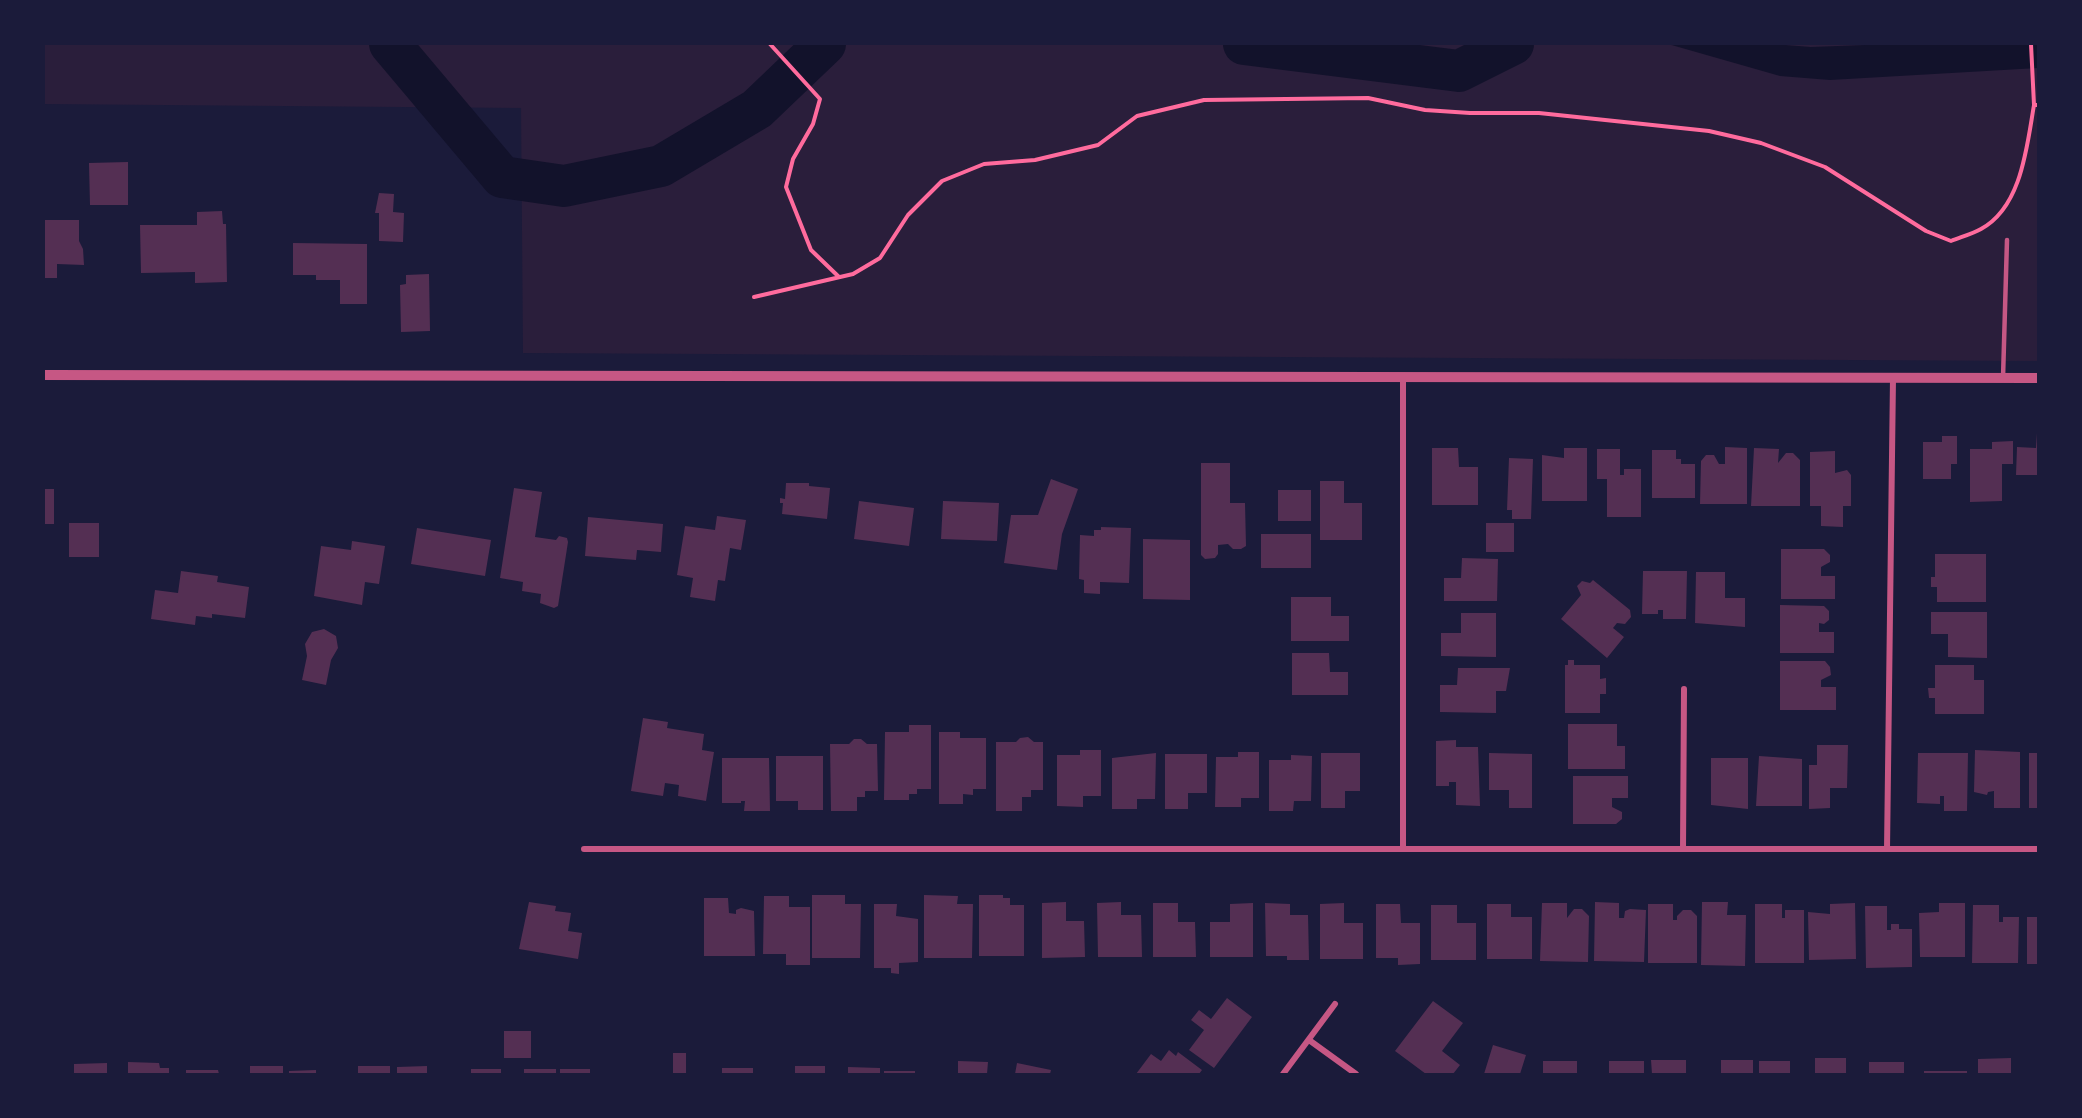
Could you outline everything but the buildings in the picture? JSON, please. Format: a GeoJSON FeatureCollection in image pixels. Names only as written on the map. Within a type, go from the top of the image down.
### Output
{"type":"FeatureCollection","features":[{"type":"Feature","properties":{"kind":"street"},"geometry":{"type":"LineString","coordinates":[[44,375],[2038,378]]}},
{"type":"Feature","properties":{"kind":"street"},"geometry":{"type":"LineString","coordinates":[[1403,377],[1403,849]]}},
{"type":"Feature","properties":{"kind":"street"},"geometry":{"type":"LineString","coordinates":[[1887,849],[1893,378]]}},
{"type":"Feature","properties":{"kind":"street"},"geometry":{"type":"LineString","coordinates":[[1683,849],[1684,689]]}},
{"type":"Feature","properties":{"kind":"street"},"geometry":{"type":"LineString","coordinates":[[584,849],[2038,849]]}},
{"type":"Feature","properties":{"kind":"street"},"geometry":{"type":"LineString","coordinates":[[1283,1074],[1335,1004]]}},
{"type":"Feature","properties":{"kind":"street"},"geometry":{"type":"LineString","coordinates":[[1309,1040],[1356,1074]]}},
{"type":"Feature","properties":{"kind":"lane"},"geometry":{"type":"LineString","coordinates":[[2003,378],[2007,240]]}},
{"type":"Feature","properties":{"kind":"path"},"geometry":{"type":"LineString","coordinates":[[770,44],[820,99],[813,124],[793,159],[786,187],[811,250],[839,277]]}},
{"type":"Feature","properties":{"kind":"path"},"geometry":{"type":"LineString","coordinates":[[754,297],[853,274],[880,258],[908,215],[942,182],[984,164],[1035,160],[1098,145],[1137,116],[1204,100],[1368,98],[1425,110],[1470,113],[1539,113],[1709,130],[1761,143],[1825,166],[1926,231],[1951,241],[1983,228],[2008,203],[2022,169],[2036,105],[2032,92],[2031,44]]}},
{"type":"Feature","properties":{"kind":"shaded area"},"geometry":{"type":"Polygon","coordinates":[[[44,44],[2038,44],[2038,361],[523,353],[521,108],[44,104],[44,44]]]}},
{"type":"Feature","properties":{"kind":"shaded area"},"geometry":{"type":"Polygon","coordinates":[[[1668,44],[1772,44],[1811,47],[1892,44],[2038,44],[2038,68],[1830,80],[1780,76],[1668,44]]]}},
{"type":"Feature","properties":{"kind":"waterway"},"geometry":{"type":"LineString","coordinates":[[390,44],[502,177],[564,186],[661,166],[757,109],[825,44]]}},
{"type":"Feature","properties":{"kind":"waterway"},"geometry":{"type":"LineString","coordinates":[[1244,44],[1459,71],[1513,44]]}}]}
